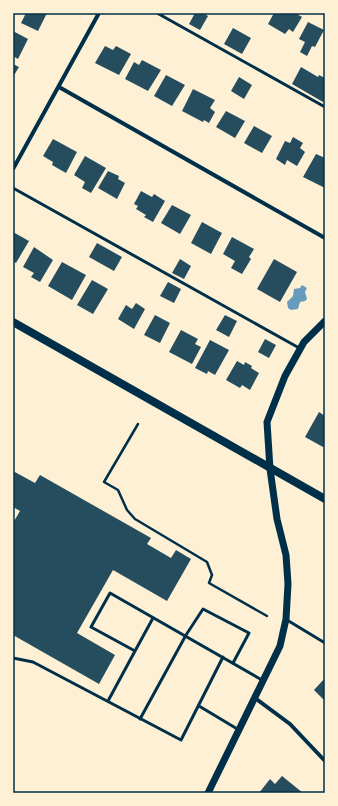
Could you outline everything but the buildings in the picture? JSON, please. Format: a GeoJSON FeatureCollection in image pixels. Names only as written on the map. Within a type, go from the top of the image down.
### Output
{"type":"FeatureCollection","features":[{"type":"Feature","properties":{"kind":"main road"},"geometry":{"type":"LineString","coordinates":[[13,322],[325,499]]}},
{"type":"Feature","properties":{"kind":"street"},"geometry":{"type":"LineString","coordinates":[[13,169],[98,13]]}},
{"type":"Feature","properties":{"kind":"street"},"geometry":{"type":"LineString","coordinates":[[59,87],[325,238]]}},
{"type":"Feature","properties":{"kind":"street"},"geometry":{"type":"LineString","coordinates":[[208,793],[280,646],[286,619],[288,584],[286,555],[277,519],[270,469],[267,422],[285,376],[304,342],[325,321]]}},
{"type":"Feature","properties":{"kind":"street"},"geometry":{"type":"LineString","coordinates":[[255,698],[290,724],[325,761]]}},
{"type":"Feature","properties":{"kind":"lane"},"geometry":{"type":"LineString","coordinates":[[157,13],[325,107]]}},
{"type":"Feature","properties":{"kind":"lane"},"geometry":{"type":"LineString","coordinates":[[13,188],[301,348]]}},
{"type":"Feature","properties":{"kind":"lane"},"geometry":{"type":"LineString","coordinates":[[135,651],[91,627],[110,593],[264,680]]}},
{"type":"Feature","properties":{"kind":"lane"},"geometry":{"type":"LineString","coordinates":[[140,719],[186,635],[203,609],[249,633],[233,663]]}},
{"type":"Feature","properties":{"kind":"lane"},"geometry":{"type":"LineString","coordinates":[[108,701],[153,618]]}},
{"type":"Feature","properties":{"kind":"lane"},"geometry":{"type":"LineString","coordinates":[[286,619],[325,643]]}},
{"type":"Feature","properties":{"kind":"lane"},"geometry":{"type":"LineString","coordinates":[[13,658],[33,662],[181,740],[223,657]]}},
{"type":"Feature","properties":{"kind":"lane"},"geometry":{"type":"LineString","coordinates":[[199,706],[239,730]]}},
{"type":"Feature","properties":{"kind":"path"},"geometry":{"type":"LineString","coordinates":[[138,424],[104,482],[118,490],[127,510],[135,518],[207,562],[212,575],[208,583],[267,616]]}},
{"type":"Feature","properties":{"kind":"water"},"geometry":{"type":"Polygon","coordinates":[[[302,285],[307,288],[305,292],[307,299],[300,302],[298,309],[291,310],[288,308],[287,302],[293,296],[294,289],[300,288],[302,285]]]}}]}
